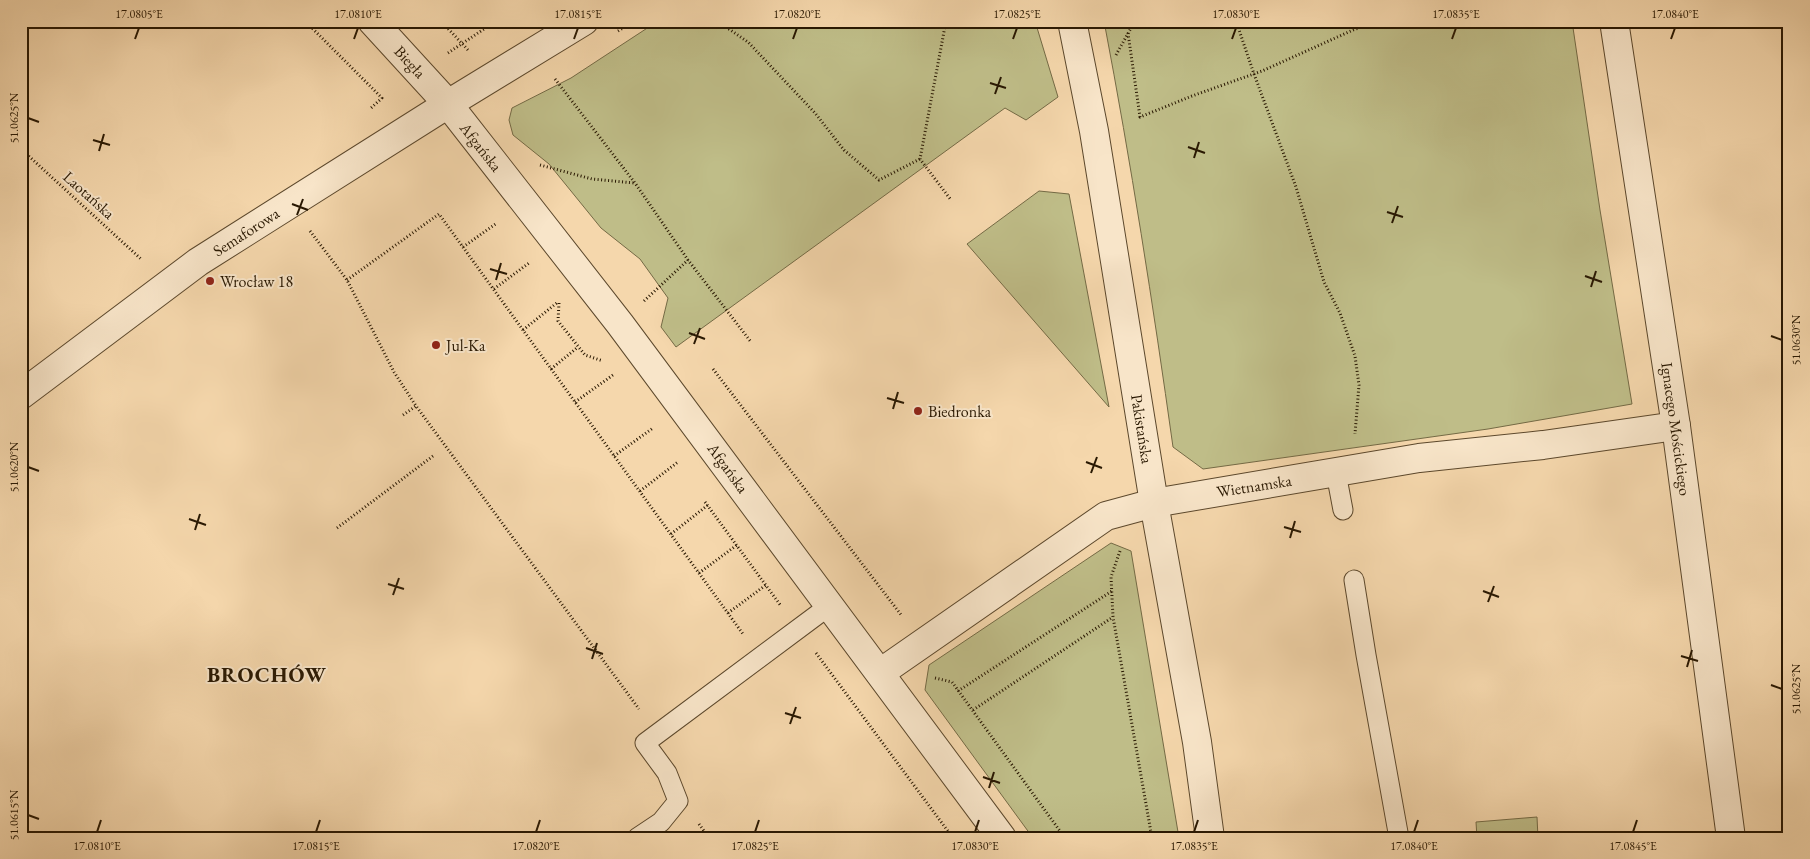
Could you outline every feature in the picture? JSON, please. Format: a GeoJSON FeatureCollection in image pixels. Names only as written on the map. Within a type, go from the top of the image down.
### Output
{"type":"FeatureCollection","features":[{"type":"Feature","properties":{"kind":"street","name":"Biegła"},"geometry":{"type":"LineString","coordinates":[[372,21],[448,104]]}},
{"type":"Feature","properties":{"kind":"street","name":"Semaforowa"},"geometry":{"type":"LineString","coordinates":[[21,395],[198,262],[448,104],[584,21]]}},
{"type":"Feature","properties":{"kind":"street","name":"Pakistańska"},"geometry":{"type":"LineString","coordinates":[[1072,21],[1094,131],[1154,503],[1197,742],[1210,838]]}},
{"type":"Feature","properties":{"kind":"street","name":"Ignacego Mościckiego"},"geometry":{"type":"LineString","coordinates":[[1614,21],[1676,426],[1731,838]]}},
{"type":"Feature","properties":{"kind":"street","name":"Afgańska"},"geometry":{"type":"LineString","coordinates":[[448,104],[620,324],[1002,838]]}},
{"type":"Feature","properties":{"kind":"street","name":"Wietnamska"},"geometry":{"type":"LineString","coordinates":[[880,673],[1106,516],[1154,503],[1419,458],[1543,445],[1676,426]]}},
{"type":"Feature","properties":{"kind":"lane"},"geometry":{"type":"LineString","coordinates":[[1343,510],[1347,471]]}},
{"type":"Feature","properties":{"kind":"lane"},"geometry":{"type":"LineString","coordinates":[[1354,580],[1399,838]]}},
{"type":"Feature","properties":{"kind":"lane"},"geometry":{"type":"LineString","coordinates":[[637,838],[661,822],[678,801],[667,773],[645,743],[829,606]]}},
{"type":"Feature","properties":{"kind":"path"},"geometry":{"type":"LineString","coordinates":[[305,21],[382,98],[365,114]]}},
{"type":"Feature","properties":{"kind":"path"},"geometry":{"type":"LineString","coordinates":[[441,21],[463,43]]}},
{"type":"Feature","properties":{"kind":"path"},"geometry":{"type":"LineString","coordinates":[[442,57],[496,21]]}},
{"type":"Feature","properties":{"kind":"path"},"geometry":{"type":"LineString","coordinates":[[717,21],[748,42],[815,113],[844,150],[879,180],[920,159]]}},
{"type":"Feature","properties":{"kind":"path"},"geometry":{"type":"LineString","coordinates":[[946,21],[920,159],[951,200]]}},
{"type":"Feature","properties":{"kind":"path"},"geometry":{"type":"LineString","coordinates":[[1236,21],[1296,186],[1324,282],[1340,313],[1355,356],[1359,384],[1358,413],[1354,446],[1347,471]]}},
{"type":"Feature","properties":{"kind":"path"},"geometry":{"type":"LineString","coordinates":[[1128,33],[1140,117],[1254,74],[1353,30],[1378,21]]}},
{"type":"Feature","properties":{"kind":"path"},"geometry":{"type":"LineString","coordinates":[[536,50],[550,72],[635,183],[688,260],[751,342]]}},
{"type":"Feature","properties":{"kind":"path","name":"Laotańska"},"geometry":{"type":"LineString","coordinates":[[21,149],[141,259]]}},
{"type":"Feature","properties":{"kind":"path"},"geometry":{"type":"LineString","coordinates":[[536,164],[592,179],[635,183]]}},
{"type":"Feature","properties":{"kind":"path"},"geometry":{"type":"LineString","coordinates":[[347,280],[439,214],[760,656]]}},
{"type":"Feature","properties":{"kind":"path"},"geometry":{"type":"LineString","coordinates":[[463,247],[500,220]]}},
{"type":"Feature","properties":{"kind":"path"},"geometry":{"type":"LineString","coordinates":[[310,229],[347,280],[394,372],[416,406],[658,733]]}},
{"type":"Feature","properties":{"kind":"path"},"geometry":{"type":"LineString","coordinates":[[134,265],[149,254]]}},
{"type":"Feature","properties":{"kind":"path"},"geometry":{"type":"LineString","coordinates":[[494,290],[531,262],[526,255]]}},
{"type":"Feature","properties":{"kind":"path"},"geometry":{"type":"LineString","coordinates":[[620,324],[688,260]]}},
{"type":"Feature","properties":{"kind":"path"},"geometry":{"type":"LineString","coordinates":[[523,330],[559,301],[558,321],[585,355],[603,360],[618,382]]}},
{"type":"Feature","properties":{"kind":"path"},"geometry":{"type":"LineString","coordinates":[[551,369],[578,348]]}},
{"type":"Feature","properties":{"kind":"path"},"geometry":{"type":"LineString","coordinates":[[713,369],[889,600]]}},
{"type":"Feature","properties":{"kind":"path"},"geometry":{"type":"LineString","coordinates":[[575,402],[613,375]]}},
{"type":"Feature","properties":{"kind":"path"},"geometry":{"type":"LineString","coordinates":[[403,415],[416,406]]}},
{"type":"Feature","properties":{"kind":"path"},"geometry":{"type":"LineString","coordinates":[[647,420],[658,435]]}},
{"type":"Feature","properties":{"kind":"path"},"geometry":{"type":"LineString","coordinates":[[614,456],[652,428]]}},
{"type":"Feature","properties":{"kind":"path"},"geometry":{"type":"LineString","coordinates":[[337,528],[433,456]]}},
{"type":"Feature","properties":{"kind":"path"},"geometry":{"type":"LineString","coordinates":[[673,456],[683,470]]}},
{"type":"Feature","properties":{"kind":"path"},"geometry":{"type":"LineString","coordinates":[[640,491],[678,462]]}},
{"type":"Feature","properties":{"kind":"path"},"geometry":{"type":"LineString","coordinates":[[700,494],[953,838]]}},
{"type":"Feature","properties":{"kind":"path"},"geometry":{"type":"LineString","coordinates":[[670,534],[708,505]]}},
{"type":"Feature","properties":{"kind":"path"},"geometry":{"type":"LineString","coordinates":[[699,573],[737,545]]}},
{"type":"Feature","properties":{"kind":"path"},"geometry":{"type":"LineString","coordinates":[[1121,547],[1111,577],[1113,617],[1152,838]]}},
{"type":"Feature","properties":{"kind":"path"},"geometry":{"type":"LineString","coordinates":[[728,613],[766,585]]}},
{"type":"Feature","properties":{"kind":"path"},"geometry":{"type":"LineString","coordinates":[[958,691],[1112,591]]}},
{"type":"Feature","properties":{"kind":"path"},"geometry":{"type":"LineString","coordinates":[[973,710],[1113,617]]}},
{"type":"Feature","properties":{"kind":"path"},"geometry":{"type":"LineString","coordinates":[[911,653],[927,676],[952,682],[1065,838]]}},
{"type":"Feature","properties":{"kind":"shaded area"},"geometry":{"type":"Polygon","coordinates":[[[658,21],[1035,21],[1058,97],[1026,120],[1005,108],[676,347],[661,327],[668,298],[640,259],[601,228],[549,164],[513,135],[509,120],[512,108],[571,78],[658,21]]]}},
{"type":"Feature","properties":{"kind":"shaded area"},"geometry":{"type":"Polygon","coordinates":[[[1104,21],[1572,21],[1600,210],[1632,404],[1488,429],[1203,469],[1173,447],[1141,234],[1104,21]]]}},
{"type":"Feature","properties":{"kind":"shaded area"},"geometry":{"type":"Polygon","coordinates":[[[1039,191],[1069,194],[1109,407],[967,244],[1039,191]]]}},
{"type":"Feature","properties":{"kind":"shaded area"},"geometry":{"type":"Polygon","coordinates":[[[1111,543],[1131,551],[1179,838],[1033,838],[925,690],[929,665],[1111,543]]]}},
{"type":"Feature","properties":{"kind":"shaded area"},"geometry":{"type":"Polygon","coordinates":[[[1537,817],[1538,838],[1477,838],[1476,822],[1537,817]]]}},
{"type":"Feature","properties":{"kind":"place","name":"Wrocław 18"},"geometry":{"type":"Point","coordinates":[210,281]}},
{"type":"Feature","properties":{"kind":"place","name":"Jul-Ka"},"geometry":{"type":"Point","coordinates":[436,345]}},
{"type":"Feature","properties":{"kind":"place","name":"Biedronka"},"geometry":{"type":"Point","coordinates":[918,411]}},
{"type":"Feature","properties":{"kind":"district","name":"BROCHÓW"},"geometry":{"type":"Point","coordinates":[267,674]}}]}
